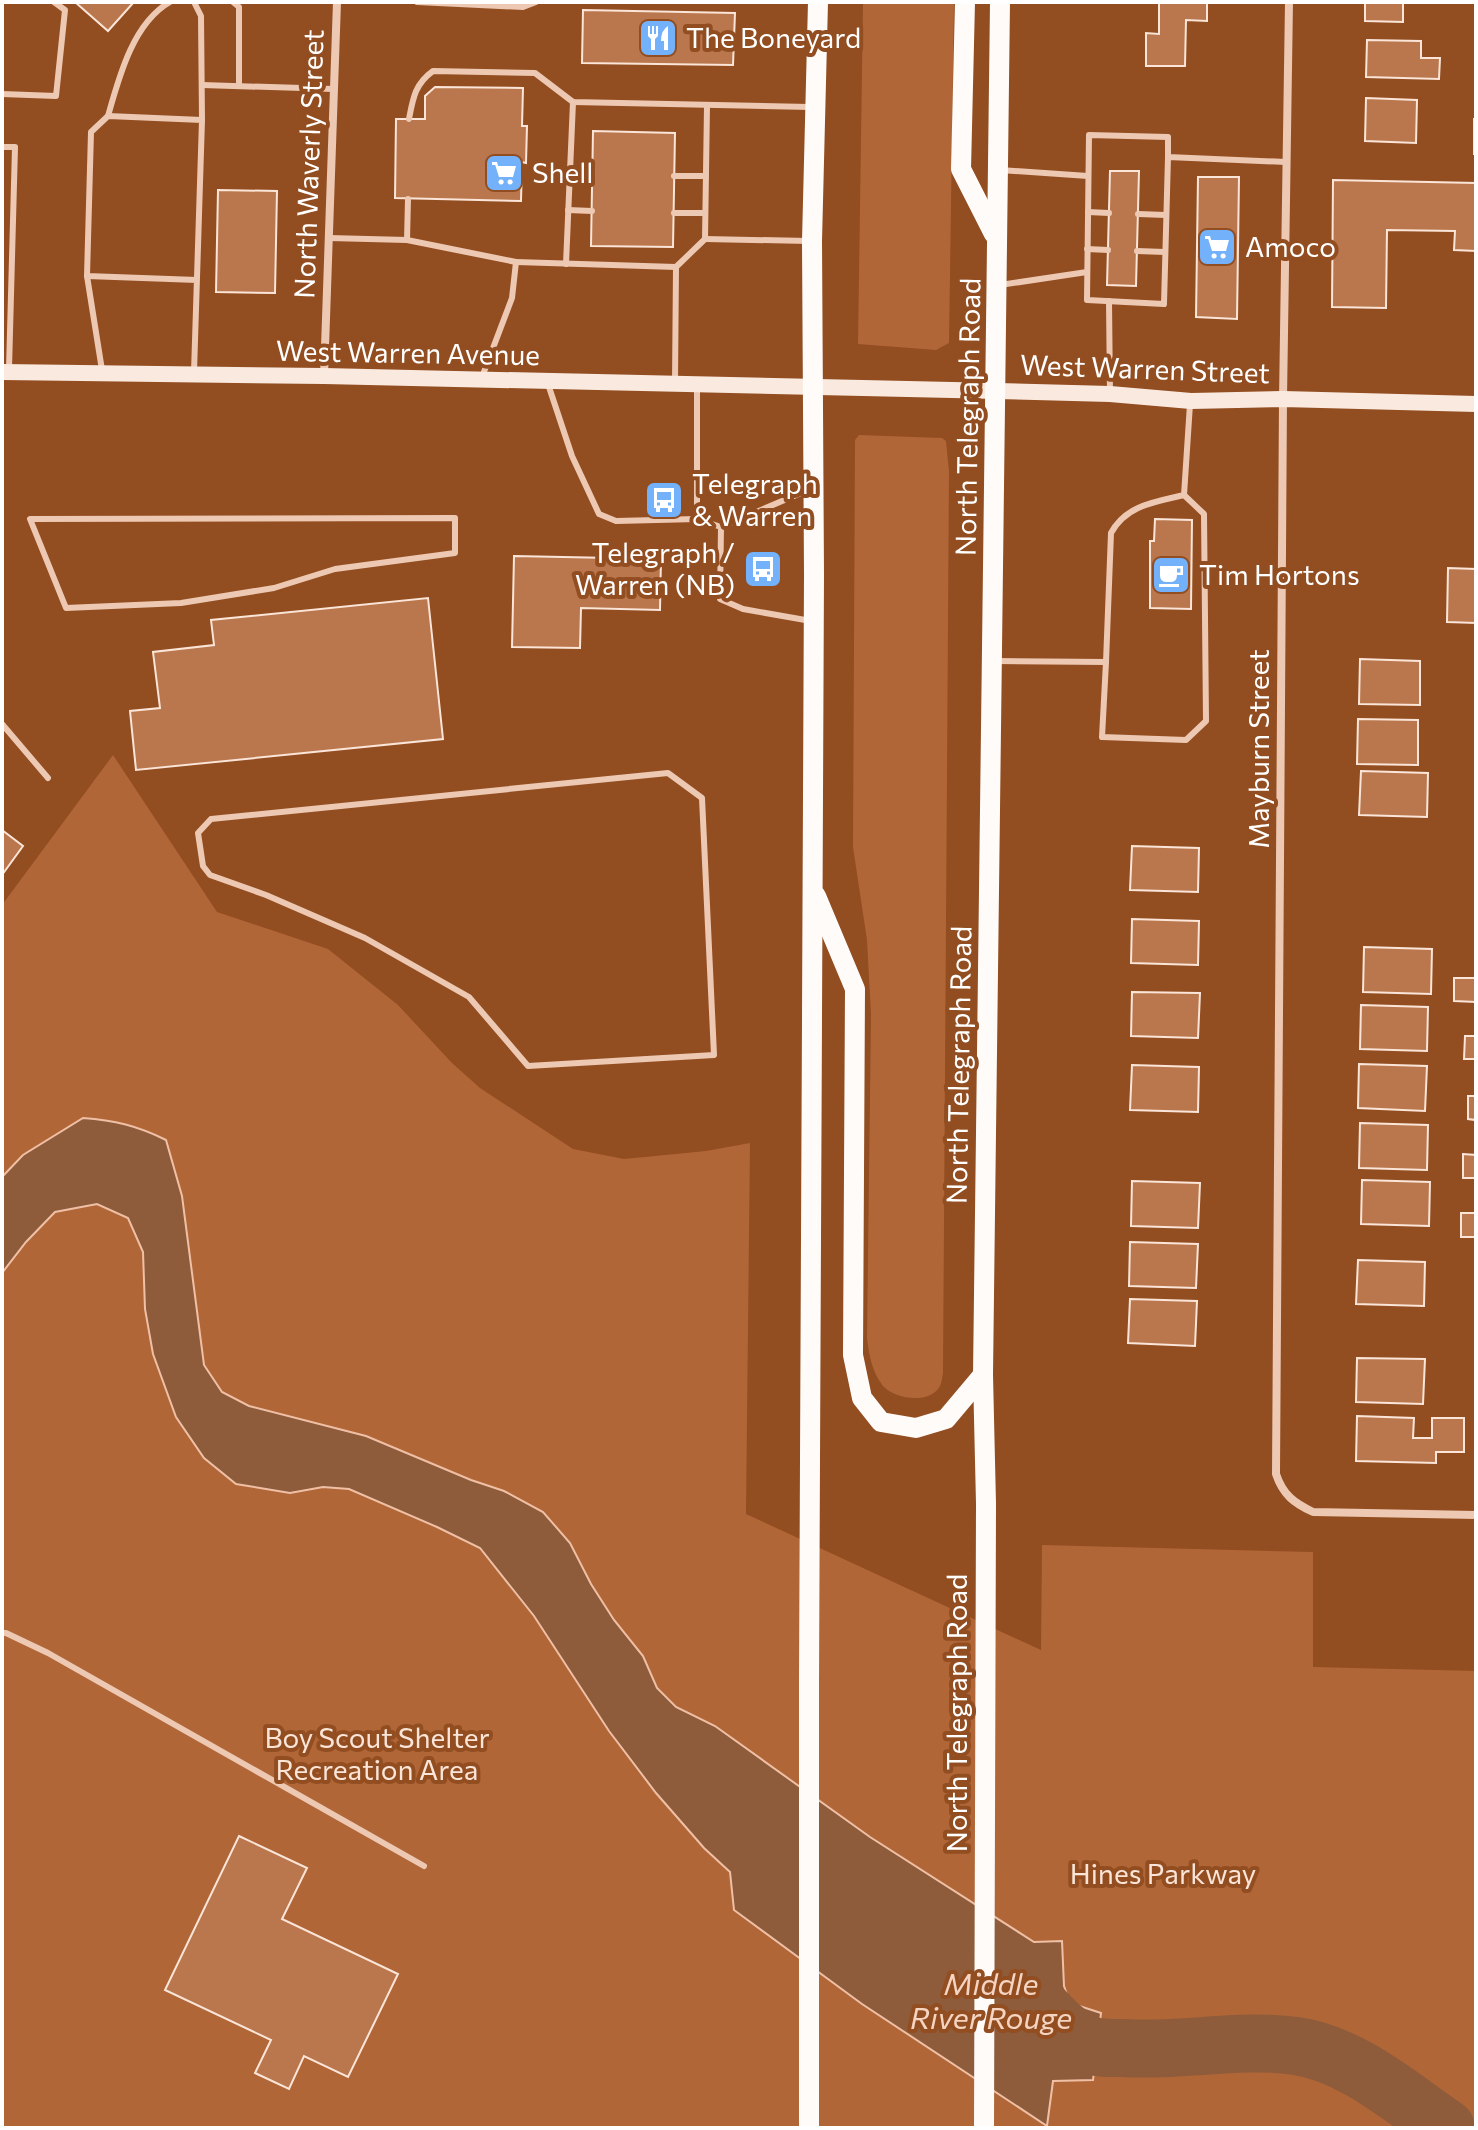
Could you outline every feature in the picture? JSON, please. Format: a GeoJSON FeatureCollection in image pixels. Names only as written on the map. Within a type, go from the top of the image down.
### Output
{"type":"FeatureCollection","features":[{"type":"Feature","properties":{"kind":"main road"},"geometry":{"type":"LineString","coordinates":[[809,2128],[814,621],[812,241],[818,2]]}},
{"type":"Feature","properties":{"kind":"main road"},"geometry":{"type":"LineString","coordinates":[[965,2],[961,169],[996,237]]}},
{"type":"Feature","properties":{"kind":"main road","name":"North Telegraph Road"},"geometry":{"type":"LineString","coordinates":[[984,2128],[986,1504],[983,1375],[1000,2]]}},
{"type":"Feature","properties":{"kind":"main road","name":"West Warren Avenue"},"geometry":{"type":"LineString","coordinates":[[6,372],[813,388]]}},
{"type":"Feature","properties":{"kind":"main road","name":"West Warren Street"},"geometry":{"type":"LineString","coordinates":[[813,388],[1110,394],[1191,401],[1283,399],[1476,404]]}},
{"type":"Feature","properties":{"kind":"main road"},"geometry":{"type":"LineString","coordinates":[[813,889],[855,989],[853,1355],[862,1398],[881,1422],[916,1428],[946,1419],[983,1375]]}},
{"type":"Feature","properties":{"kind":"street","name":"North Waverly Street"},"geometry":{"type":"LineString","coordinates":[[324,376],[337,2]]}},
{"type":"Feature","properties":{"kind":"street","name":"Mayburn Street"},"geometry":{"type":"LineString","coordinates":[[1289,2],[1283,399],[1276,1474],[1286,1495],[1313,1512],[1476,1515]]}},
{"type":"Feature","properties":{"kind":"lane"},"geometry":{"type":"LineString","coordinates":[[2,94],[56,96],[65,10],[54,2]]}},
{"type":"Feature","properties":{"kind":"lane"},"geometry":{"type":"LineString","coordinates":[[102,374],[87,276],[91,132],[108,116],[125,59],[156,10],[170,2]]}},
{"type":"Feature","properties":{"kind":"lane"},"geometry":{"type":"LineString","coordinates":[[194,2],[201,16],[202,85],[194,375]]}},
{"type":"Feature","properties":{"kind":"lane"},"geometry":{"type":"LineString","coordinates":[[233,2],[239,7],[239,86]]}},
{"type":"Feature","properties":{"kind":"lane"},"geometry":{"type":"LineString","coordinates":[[417,2],[523,7],[536,2]]}},
{"type":"Feature","properties":{"kind":"lane"},"geometry":{"type":"LineString","coordinates":[[409,119],[413,94],[420,80],[433,71],[535,73],[573,102],[815,107]]}},
{"type":"Feature","properties":{"kind":"lane"},"geometry":{"type":"LineString","coordinates":[[202,85],[334,89]]}},
{"type":"Feature","properties":{"kind":"lane"},"geometry":{"type":"LineString","coordinates":[[566,264],[573,102]]}},
{"type":"Feature","properties":{"kind":"lane"},"geometry":{"type":"LineString","coordinates":[[705,239],[707,106]]}},
{"type":"Feature","properties":{"kind":"lane"},"geometry":{"type":"LineString","coordinates":[[108,116],[202,120]]}},
{"type":"Feature","properties":{"kind":"lane"},"geometry":{"type":"LineString","coordinates":[[1089,135],[1168,137],[1164,304],[1087,300],[1088,176],[1089,135]]}},
{"type":"Feature","properties":{"kind":"lane"},"geometry":{"type":"LineString","coordinates":[[2,147],[15,147],[6,372]]}},
{"type":"Feature","properties":{"kind":"lane"},"geometry":{"type":"LineString","coordinates":[[1168,157],[1286,162]]}},
{"type":"Feature","properties":{"kind":"lane"},"geometry":{"type":"LineString","coordinates":[[997,170],[1088,176]]}},
{"type":"Feature","properties":{"kind":"lane"},"geometry":{"type":"LineString","coordinates":[[570,172],[592,173]]}},
{"type":"Feature","properties":{"kind":"lane"},"geometry":{"type":"LineString","coordinates":[[674,176],[706,176]]}},
{"type":"Feature","properties":{"kind":"lane"},"geometry":{"type":"LineString","coordinates":[[407,240],[408,199]]}},
{"type":"Feature","properties":{"kind":"lane"},"geometry":{"type":"LineString","coordinates":[[568,210],[592,211]]}},
{"type":"Feature","properties":{"kind":"lane"},"geometry":{"type":"LineString","coordinates":[[1088,212],[1109,213]]}},
{"type":"Feature","properties":{"kind":"lane"},"geometry":{"type":"LineString","coordinates":[[674,213],[705,213]]}},
{"type":"Feature","properties":{"kind":"lane"},"geometry":{"type":"LineString","coordinates":[[1138,214],[1166,215]]}},
{"type":"Feature","properties":{"kind":"lane"},"geometry":{"type":"LineString","coordinates":[[329,238],[407,240],[516,262],[676,267]]}},
{"type":"Feature","properties":{"kind":"lane"},"geometry":{"type":"LineString","coordinates":[[675,385],[676,267],[705,239],[812,241]]}},
{"type":"Feature","properties":{"kind":"lane"},"geometry":{"type":"LineString","coordinates":[[1087,249],[1108,250]]}},
{"type":"Feature","properties":{"kind":"lane"},"geometry":{"type":"LineString","coordinates":[[1137,251],[1165,252]]}},
{"type":"Feature","properties":{"kind":"lane"},"geometry":{"type":"LineString","coordinates":[[481,380],[512,298],[516,262]]}},
{"type":"Feature","properties":{"kind":"lane"},"geometry":{"type":"LineString","coordinates":[[998,286],[1087,272]]}},
{"type":"Feature","properties":{"kind":"lane"},"geometry":{"type":"LineString","coordinates":[[87,276],[197,280]]}},
{"type":"Feature","properties":{"kind":"lane"},"geometry":{"type":"LineString","coordinates":[[1109,301],[1110,394]]}},
{"type":"Feature","properties":{"kind":"lane"},"geometry":{"type":"LineString","coordinates":[[547,382],[572,456],[599,514],[616,521],[697,519],[721,527],[814,488]]}},
{"type":"Feature","properties":{"kind":"lane"},"geometry":{"type":"LineString","coordinates":[[697,385],[697,519]]}},
{"type":"Feature","properties":{"kind":"lane"},"geometry":{"type":"LineString","coordinates":[[1184,495],[1191,401]]}},
{"type":"Feature","properties":{"kind":"lane"},"geometry":{"type":"LineString","coordinates":[[1184,495],[1204,514],[1206,721],[1186,740],[1102,737],[1111,533],[1119,518],[1146,504],[1184,495]]}},
{"type":"Feature","properties":{"kind":"lane"},"geometry":{"type":"LineString","coordinates":[[455,518],[455,553],[335,569],[274,588],[181,603],[66,608],[30,519],[455,518]]}},
{"type":"Feature","properties":{"kind":"lane"},"geometry":{"type":"LineString","coordinates":[[721,527],[720,599],[743,609],[814,621]]}},
{"type":"Feature","properties":{"kind":"lane"},"geometry":{"type":"LineString","coordinates":[[992,660],[1106,662]]}},
{"type":"Feature","properties":{"kind":"lane"},"geometry":{"type":"LineString","coordinates":[[2,724],[48,778]]}},
{"type":"Feature","properties":{"kind":"lane"},"geometry":{"type":"LineString","coordinates":[[668,773],[702,798],[714,1055],[528,1066],[469,997],[365,938],[266,895],[210,875],[203,866],[198,833],[211,819],[668,773]]}},
{"type":"Feature","properties":{"kind":"lane"},"geometry":{"type":"LineString","coordinates":[[2,1633],[48,1653],[424,1866]]}},
{"type":"Feature","properties":{"kind":"green space"},"geometry":{"type":"Polygon","coordinates":[[[863,2],[954,2],[949,343],[936,350],[858,344],[863,2]]]}},
{"type":"Feature","properties":{"kind":"green space"},"geometry":{"type":"Polygon","coordinates":[[[859,435],[942,438],[946,441],[949,472],[943,1373],[941,1384],[935,1392],[921,1398],[904,1397],[883,1386],[872,1363],[867,1338],[871,1015],[867,940],[853,847],[855,440],[859,435]]]}},
{"type":"Feature","properties":{"kind":"green space"},"geometry":{"type":"Polygon","coordinates":[[[113,755],[217,912],[328,949],[398,1005],[480,1088],[573,1149],[624,1159],[750,1143],[746,1514],[1041,1650],[1042,1545],[1313,1552],[1313,1667],[1476,1671],[1476,2128],[2,2128],[2,905],[113,755]]]}},
{"type":"Feature","properties":{"kind":"water","name":"Middle River Rouge"},"geometry":{"type":"Polygon","coordinates":[[[83,1118],[126,1124],[166,1140],[182,1196],[204,1365],[222,1392],[249,1406],[366,1436],[504,1491],[543,1512],[570,1543],[614,1620],[643,1656],[657,1688],[676,1707],[715,1726],[870,1837],[1034,1942],[1062,1941],[1064,1986],[1070,2003],[1101,2013],[1093,2080],[1053,2081],[1047,2126],[862,2004],[734,1910],[730,1872],[704,1848],[656,1793],[609,1731],[534,1616],[480,1548],[349,1489],[323,1487],[290,1493],[236,1484],[204,1458],[176,1417],[153,1354],[145,1309],[143,1252],[128,1218],[97,1204],[55,1212],[2,1273],[2,1177],[23,1155],[83,1118]]]}},
{"type":"Feature","properties":{"kind":"building"},"geometry":{"type":"Polygon","coordinates":[[[75,2],[134,2],[108,31],[75,2]]]}},
{"type":"Feature","properties":{"kind":"building"},"geometry":{"type":"Polygon","coordinates":[[[1159,2],[1207,2],[1207,21],[1186,20],[1185,66],[1146,66],[1146,33],[1159,34],[1159,2]]]}},
{"type":"Feature","properties":{"kind":"building"},"geometry":{"type":"Polygon","coordinates":[[[1365,2],[1403,2],[1403,22],[1365,21],[1365,2]]]}},
{"type":"Feature","properties":{"kind":"building","name":"The Boneyard"},"geometry":{"type":"Polygon","coordinates":[[[583,10],[735,13],[733,65],[582,63],[583,10]]]}},
{"type":"Feature","properties":{"kind":"building"},"geometry":{"type":"Polygon","coordinates":[[[1367,40],[1421,41],[1421,58],[1440,58],[1439,79],[1366,77],[1367,40]]]}},
{"type":"Feature","properties":{"kind":"building"},"geometry":{"type":"Polygon","coordinates":[[[435,87],[523,88],[522,126],[527,126],[521,201],[395,198],[396,119],[425,119],[425,96],[435,87]]]}},
{"type":"Feature","properties":{"kind":"building"},"geometry":{"type":"Polygon","coordinates":[[[1366,98],[1417,100],[1416,143],[1365,141],[1366,98]]]}},
{"type":"Feature","properties":{"kind":"building"},"geometry":{"type":"Polygon","coordinates":[[[1476,119],[1476,154],[1474,154],[1476,119]]]}},
{"type":"Feature","properties":{"kind":"building"},"geometry":{"type":"Polygon","coordinates":[[[593,131],[675,133],[673,247],[591,246],[593,131]]]}},
{"type":"Feature","properties":{"kind":"building"},"geometry":{"type":"Polygon","coordinates":[[[1110,171],[1139,171],[1136,286],[1107,285],[1110,171]]]}},
{"type":"Feature","properties":{"kind":"building","name":"Amoco"},"geometry":{"type":"Polygon","coordinates":[[[1198,177],[1239,177],[1237,319],[1196,317],[1198,177]]]}},
{"type":"Feature","properties":{"kind":"building"},"geometry":{"type":"Polygon","coordinates":[[[1333,180],[1476,183],[1476,251],[1454,250],[1455,231],[1387,230],[1386,308],[1332,307],[1333,180]]]}},
{"type":"Feature","properties":{"kind":"building"},"geometry":{"type":"Polygon","coordinates":[[[218,190],[277,191],[275,293],[216,292],[218,190]]]}},
{"type":"Feature","properties":{"kind":"building","name":"Tim Hortons"},"geometry":{"type":"Polygon","coordinates":[[[1155,519],[1192,520],[1191,609],[1150,608],[1150,541],[1154,541],[1155,519]]]}},
{"type":"Feature","properties":{"kind":"building"},"geometry":{"type":"Polygon","coordinates":[[[514,556],[661,559],[660,610],[581,608],[580,648],[512,647],[514,556]]]}},
{"type":"Feature","properties":{"kind":"building"},"geometry":{"type":"Polygon","coordinates":[[[1448,568],[1476,569],[1476,623],[1447,622],[1448,568]]]}},
{"type":"Feature","properties":{"kind":"building"},"geometry":{"type":"Polygon","coordinates":[[[428,598],[443,739],[136,770],[130,711],[160,708],[153,652],[214,645],[211,620],[428,598]]]}},
{"type":"Feature","properties":{"kind":"building"},"geometry":{"type":"Polygon","coordinates":[[[1360,659],[1420,661],[1420,705],[1359,704],[1360,659]]]}},
{"type":"Feature","properties":{"kind":"building"},"geometry":{"type":"Polygon","coordinates":[[[1358,719],[1418,720],[1418,765],[1357,764],[1358,719]]]}},
{"type":"Feature","properties":{"kind":"building"},"geometry":{"type":"Polygon","coordinates":[[[1361,771],[1428,773],[1427,817],[1359,815],[1361,771]]]}},
{"type":"Feature","properties":{"kind":"building"},"geometry":{"type":"Polygon","coordinates":[[[2,830],[23,846],[2,875],[2,830]]]}},
{"type":"Feature","properties":{"kind":"building"},"geometry":{"type":"Polygon","coordinates":[[[1132,846],[1199,848],[1198,892],[1130,890],[1132,846]]]}},
{"type":"Feature","properties":{"kind":"building"},"geometry":{"type":"Polygon","coordinates":[[[1132,919],[1199,921],[1198,965],[1131,963],[1132,919]]]}},
{"type":"Feature","properties":{"kind":"building"},"geometry":{"type":"Polygon","coordinates":[[[1364,947],[1432,949],[1431,994],[1363,992],[1364,947]]]}},
{"type":"Feature","properties":{"kind":"building"},"geometry":{"type":"Polygon","coordinates":[[[1454,978],[1476,978],[1476,1002],[1454,1001],[1454,978]]]}},
{"type":"Feature","properties":{"kind":"building"},"geometry":{"type":"Polygon","coordinates":[[[1132,992],[1200,993],[1198,1038],[1131,1036],[1132,992]]]}},
{"type":"Feature","properties":{"kind":"building"},"geometry":{"type":"Polygon","coordinates":[[[1361,1005],[1428,1007],[1427,1051],[1360,1049],[1361,1005]]]}},
{"type":"Feature","properties":{"kind":"building"},"geometry":{"type":"Polygon","coordinates":[[[1465,1036],[1476,1036],[1476,1059],[1464,1059],[1465,1036]]]}},
{"type":"Feature","properties":{"kind":"building"},"geometry":{"type":"Polygon","coordinates":[[[1359,1064],[1427,1066],[1425,1111],[1358,1108],[1359,1064]]]}},
{"type":"Feature","properties":{"kind":"building"},"geometry":{"type":"Polygon","coordinates":[[[1132,1065],[1199,1067],[1198,1112],[1130,1110],[1132,1065]]]}},
{"type":"Feature","properties":{"kind":"building"},"geometry":{"type":"Polygon","coordinates":[[[1468,1096],[1476,1096],[1476,1120],[1468,1119],[1468,1096]]]}},
{"type":"Feature","properties":{"kind":"building"},"geometry":{"type":"Polygon","coordinates":[[[1360,1123],[1428,1125],[1427,1170],[1359,1168],[1360,1123]]]}},
{"type":"Feature","properties":{"kind":"building"},"geometry":{"type":"Polygon","coordinates":[[[1463,1154],[1476,1155],[1476,1178],[1463,1178],[1463,1154]]]}},
{"type":"Feature","properties":{"kind":"building"},"geometry":{"type":"Polygon","coordinates":[[[1362,1180],[1430,1182],[1429,1226],[1361,1224],[1362,1180]]]}},
{"type":"Feature","properties":{"kind":"building"},"geometry":{"type":"Polygon","coordinates":[[[1132,1181],[1200,1183],[1198,1228],[1131,1226],[1132,1181]]]}},
{"type":"Feature","properties":{"kind":"building"},"geometry":{"type":"Polygon","coordinates":[[[1461,1213],[1476,1213],[1476,1237],[1461,1237],[1461,1213]]]}},
{"type":"Feature","properties":{"kind":"building"},"geometry":{"type":"Polygon","coordinates":[[[1130,1242],[1198,1244],[1196,1288],[1129,1286],[1130,1242]]]}},
{"type":"Feature","properties":{"kind":"building"},"geometry":{"type":"Polygon","coordinates":[[[1358,1260],[1425,1262],[1424,1306],[1356,1304],[1358,1260]]]}},
{"type":"Feature","properties":{"kind":"building"},"geometry":{"type":"Polygon","coordinates":[[[1130,1299],[1197,1301],[1195,1346],[1128,1343],[1130,1299]]]}},
{"type":"Feature","properties":{"kind":"building"},"geometry":{"type":"Polygon","coordinates":[[[1357,1358],[1425,1359],[1423,1404],[1356,1402],[1357,1358]]]}},
{"type":"Feature","properties":{"kind":"building"},"geometry":{"type":"Polygon","coordinates":[[[1357,1416],[1414,1418],[1413,1438],[1432,1438],[1432,1418],[1464,1418],[1464,1452],[1436,1452],[1436,1463],[1356,1461],[1357,1416]]]}},
{"type":"Feature","properties":{"kind":"building"},"geometry":{"type":"Polygon","coordinates":[[[239,1836],[307,1868],[282,1919],[398,1974],[348,2077],[304,2056],[289,2089],[255,2073],[271,2040],[165,1990],[239,1836]]]}},
{"type":"Feature","properties":{"kind":"waterway","name":"Middle River Rouge"},"geometry":{"type":"LineString","coordinates":[[1036,2001],[1066,2031],[1096,2047],[1145,2049],[1275,2044],[1317,2051],[1375,2078],[1446,2128]]}},
{"type":"Feature","properties":{"kind":"place","name":"The Boneyard"},"geometry":{"type":"Point","coordinates":[658,38]}},
{"type":"Feature","properties":{"kind":"place","name":"Shell"},"geometry":{"type":"Point","coordinates":[504,173]}},
{"type":"Feature","properties":{"kind":"place","name":"Amoco"},"geometry":{"type":"Point","coordinates":[1217,247]}},
{"type":"Feature","properties":{"kind":"place","name":"Telegraph & Warren"},"geometry":{"type":"Point","coordinates":[664,500]}},
{"type":"Feature","properties":{"kind":"place","name":"Telegraph / Warren (NB)"},"geometry":{"type":"Point","coordinates":[763,569]}},
{"type":"Feature","properties":{"kind":"place","name":"Tim Hortons"},"geometry":{"type":"Point","coordinates":[1171,575]}},
{"type":"Feature","properties":{"kind":"park label","name":"Boy Scout Shelter Recreation Area"},"geometry":{"type":"Point","coordinates":[377,1754]}},
{"type":"Feature","properties":{"kind":"park label","name":"Hines Parkway"},"geometry":{"type":"Point","coordinates":[1163,1874]}}]}
